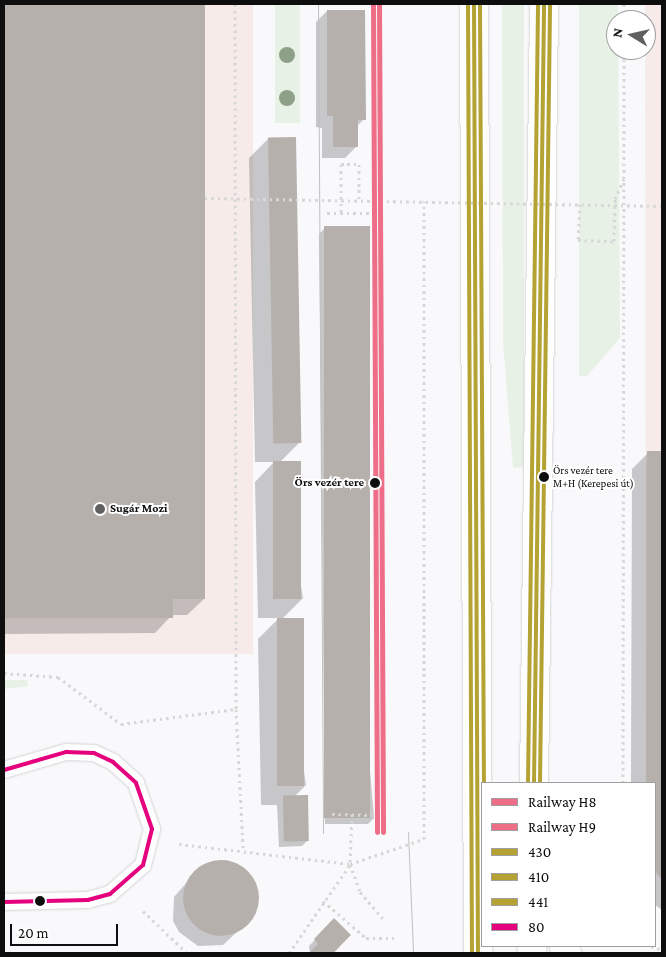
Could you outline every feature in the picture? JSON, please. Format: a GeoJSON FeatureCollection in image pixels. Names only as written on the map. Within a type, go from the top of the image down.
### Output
{"type":"FeatureCollection","features":[{"type":"Feature","properties":{"kind":"main road"},"geometry":{"type":"LineString","coordinates":[[474,4],[478,953]]}},
{"type":"Feature","properties":{"kind":"main road"},"geometry":{"type":"LineString","coordinates":[[534,782],[544,4]]}},
{"type":"Feature","properties":{"kind":"lane"},"geometry":{"type":"LineString","coordinates":[[4,770],[66,752],[94,753],[113,762],[136,783],[152,829],[143,865],[110,894],[88,900],[4,902]]}},
{"type":"Feature","properties":{"kind":"path"},"geometry":{"type":"LineString","coordinates":[[235,4],[236,709],[243,849]]}},
{"type":"Feature","properties":{"kind":"path"},"geometry":{"type":"LineString","coordinates":[[623,782],[624,60]]}},
{"type":"Feature","properties":{"kind":"path"},"geometry":{"type":"LineString","coordinates":[[341,212],[341,164],[359,164],[360,200]]}},
{"type":"Feature","properties":{"kind":"path"},"geometry":{"type":"LineString","coordinates":[[580,204],[578,240],[614,240],[615,210],[624,179]]}},
{"type":"Feature","properties":{"kind":"path"},"geometry":{"type":"LineString","coordinates":[[205,198],[662,206]]}},
{"type":"Feature","properties":{"kind":"path"},"geometry":{"type":"LineString","coordinates":[[179,844],[243,849],[350,864],[424,839],[424,201]]}},
{"type":"Feature","properties":{"kind":"path"},"geometry":{"type":"LineString","coordinates":[[326,213],[370,213]]}},
{"type":"Feature","properties":{"kind":"path"},"geometry":{"type":"LineString","coordinates":[[4,673],[58,677],[121,724],[236,709]]}},
{"type":"Feature","properties":{"kind":"path"},"geometry":{"type":"LineString","coordinates":[[332,814],[372,815]]}},
{"type":"Feature","properties":{"kind":"path"},"geometry":{"type":"LineString","coordinates":[[352,814],[350,864],[360,892],[384,920]]}},
{"type":"Feature","properties":{"kind":"path"},"geometry":{"type":"LineString","coordinates":[[289,953],[350,864]]}},
{"type":"Feature","properties":{"kind":"path"},"geometry":{"type":"LineString","coordinates":[[323,901],[366,938],[396,938]]}},
{"type":"Feature","properties":{"kind":"path"},"geometry":{"type":"LineString","coordinates":[[143,911],[187,953]]}},
{"type":"Feature","properties":{"kind":"shaded area"},"geometry":{"type":"Polygon","coordinates":[[[4,4],[253,4],[253,654],[4,654],[4,4]]]}},
{"type":"Feature","properties":{"kind":"shaded area"},"geometry":{"type":"Polygon","coordinates":[[[275,4],[300,4],[300,123],[275,123],[275,4]]]}},
{"type":"Feature","properties":{"kind":"shaded area"},"geometry":{"type":"Polygon","coordinates":[[[502,4],[524,4],[524,467],[513,468],[503,341],[502,4]]]}},
{"type":"Feature","properties":{"kind":"shaded area"},"geometry":{"type":"Polygon","coordinates":[[[579,4],[618,4],[618,10],[606,10],[606,60],[618,60],[620,338],[587,376],[579,376],[579,4]]]}},
{"type":"Feature","properties":{"kind":"shaded area"},"geometry":{"type":"Polygon","coordinates":[[[645,4],[662,4],[662,880],[656,872],[656,782],[646,782],[645,60],[656,60],[656,10],[645,10],[645,4]]]}},
{"type":"Feature","properties":{"kind":"shaded area"},"geometry":{"type":"Polygon","coordinates":[[[4,680],[27,680],[28,686],[4,689],[4,680]]]}},
{"type":"Feature","properties":{"kind":"building"},"geometry":{"type":"Polygon","coordinates":[[[4,4],[205,4],[205,599],[173,599],[173,618],[4,618],[4,4]]]}},
{"type":"Feature","properties":{"kind":"building"},"geometry":{"type":"Polygon","coordinates":[[[327,10],[365,10],[366,120],[358,120],[358,147],[333,147],[333,116],[327,116],[327,10]]]}},
{"type":"Feature","properties":{"kind":"building"},"geometry":{"type":"Polygon","coordinates":[[[268,137],[296,137],[301,443],[273,443],[268,137]]]}},
{"type":"Feature","properties":{"kind":"building"},"geometry":{"type":"Polygon","coordinates":[[[324,226],[370,226],[370,818],[324,818],[324,226]]]}},
{"type":"Feature","properties":{"kind":"building"},"geometry":{"type":"Polygon","coordinates":[[[647,451],[662,451],[662,880],[656,872],[656,782],[646,782],[647,451]]]}},
{"type":"Feature","properties":{"kind":"building"},"geometry":{"type":"Polygon","coordinates":[[[273,461],[301,461],[301,599],[273,599],[273,461]]]}},
{"type":"Feature","properties":{"kind":"building"},"geometry":{"type":"Polygon","coordinates":[[[277,618],[304,618],[304,786],[277,786],[277,618]]]}},
{"type":"Feature","properties":{"kind":"building"},"geometry":{"type":"Polygon","coordinates":[[[283,795],[308,795],[309,841],[284,841],[283,795]]]}},
{"type":"Feature","properties":{"kind":"building"},"geometry":{"type":"Polygon","coordinates":[[[229,860],[242,866],[253,877],[259,890],[257,913],[242,930],[229,936],[213,936],[200,930],[185,913],[183,890],[189,877],[206,862],[229,860]]]}},
{"type":"Feature","properties":{"kind":"building"},"geometry":{"type":"Polygon","coordinates":[[[334,918],[351,935],[333,953],[309,953],[318,944],[314,939],[334,918]]]}},
{"type":"Feature","properties":{"kind":"tram line"},"geometry":{"type":"LineString","coordinates":[[318,4],[323,833]]}},
{"type":"Feature","properties":{"kind":"tram line"},"geometry":{"type":"LineString","coordinates":[[408,832],[413,953]]}},
{"type":"Feature","properties":{"kind":"rail line","name":"H9"},"geometry":{"type":"LineString","coordinates":[[373,4],[377,832]]}},
{"type":"Feature","properties":{"kind":"rail line","name":"H8"},"geometry":{"type":"LineString","coordinates":[[379,4],[383,832]]}},
{"type":"Feature","properties":{"kind":"transit line","name":"410"},"geometry":{"type":"LineString","coordinates":[[468,4],[472,953]]}},
{"type":"Feature","properties":{"kind":"transit line","name":"430"},"geometry":{"type":"LineString","coordinates":[[474,4],[478,953]]}},
{"type":"Feature","properties":{"kind":"transit line","name":"441"},"geometry":{"type":"LineString","coordinates":[[480,4],[484,782]]}},
{"type":"Feature","properties":{"kind":"transit line","name":"441"},"geometry":{"type":"LineString","coordinates":[[528,782],[538,4]]}},
{"type":"Feature","properties":{"kind":"transit line","name":"430"},"geometry":{"type":"LineString","coordinates":[[534,782],[544,4]]}},
{"type":"Feature","properties":{"kind":"transit line","name":"410"},"geometry":{"type":"LineString","coordinates":[[540,782],[550,4]]}},
{"type":"Feature","properties":{"kind":"transit line","name":"80"},"geometry":{"type":"LineString","coordinates":[[4,770],[66,752],[94,753],[113,762],[136,783],[152,829],[143,865],[110,894],[88,900],[4,902]]}},
{"type":"Feature","properties":{"kind":"place","name":"Örs vezér tere M+H (Kerepesi út)"},"geometry":{"type":"Point","coordinates":[544,477]}},
{"type":"Feature","properties":{"kind":"place","name":"Örs vezér tere"},"geometry":{"type":"Point","coordinates":[375,483]}},
{"type":"Feature","properties":{"kind":"place","name":"Sugár Mozi"},"geometry":{"type":"Point","coordinates":[100,509]}}]}
